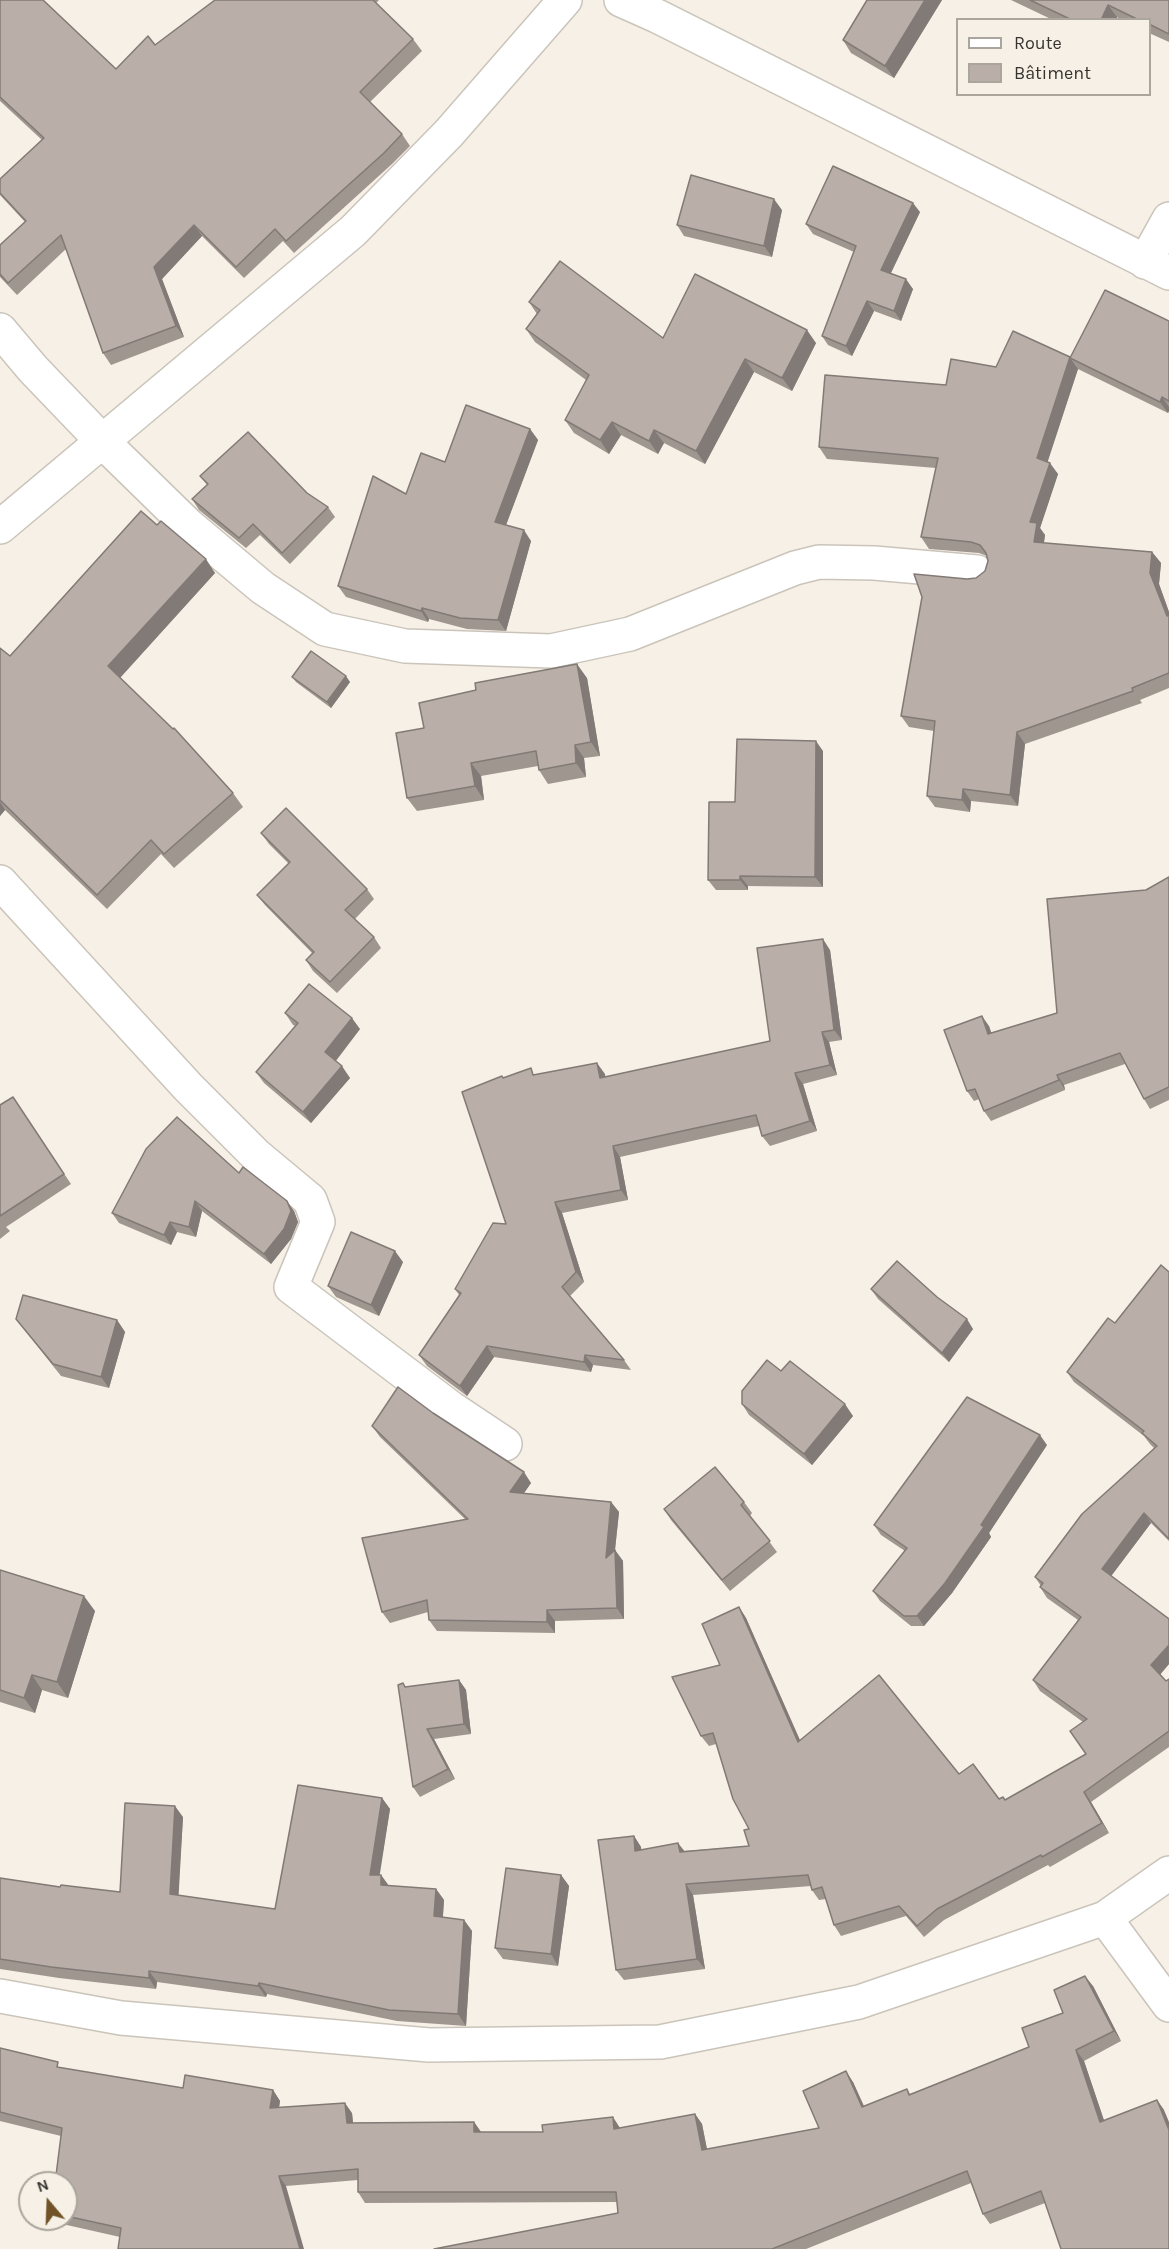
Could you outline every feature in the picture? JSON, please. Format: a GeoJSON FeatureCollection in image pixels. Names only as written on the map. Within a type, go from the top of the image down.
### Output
{"type":"FeatureCollection","features":[{"type":"Feature","properties":{"kind":"street"},"geometry":{"type":"LineString","coordinates":[[0,527],[353,231],[449,133],[565,0]]}},
{"type":"Feature","properties":{"kind":"street"},"geometry":{"type":"LineString","coordinates":[[621,0],[661,8],[1157,267],[1169,219]]}},
{"type":"Feature","properties":{"kind":"street"},"geometry":{"type":"LineString","coordinates":[[0,330],[33,369],[103,442],[188,525],[263,588],[325,629],[405,646],[551,651],[630,634],[795,568],[819,562],[874,563],[977,572]]}},
{"type":"Feature","properties":{"kind":"street"},"geometry":{"type":"LineString","coordinates":[[0,882],[188,1087],[256,1155],[310,1200],[318,1222],[291,1287],[451,1408],[505,1444]]}},
{"type":"Feature","properties":{"kind":"street"},"geometry":{"type":"LineString","coordinates":[[0,1996],[121,2018],[429,2045],[660,2042],[860,2002],[1105,1918],[1169,1873]]}},
{"type":"Feature","properties":{"kind":"street"},"geometry":{"type":"LineString","coordinates":[[1105,1918],[1169,2005]]}},
{"type":"Feature","properties":{"kind":"building"},"geometry":{"type":"Polygon","coordinates":[[[0,0],[43,0],[116,69],[148,36],[155,45],[215,0],[373,0],[413,39],[360,92],[402,134],[286,241],[275,229],[236,267],[194,225],[154,267],[176,326],[103,353],[61,235],[8,283],[0,274],[0,245],[26,221],[0,193],[0,179],[44,138],[0,97],[0,0]]]}},
{"type":"Feature","properties":{"kind":"building"},"geometry":{"type":"Polygon","coordinates":[[[867,0],[925,0],[885,66],[843,40],[867,0]]]}},
{"type":"Feature","properties":{"kind":"building"},"geometry":{"type":"Polygon","coordinates":[[[1030,0],[1169,0],[1169,34],[1151,25],[1151,18],[1135,18],[1108,5],[1102,18],[1068,18],[1030,0]]]}},
{"type":"Feature","properties":{"kind":"building"},"geometry":{"type":"Polygon","coordinates":[[[833,166],[913,203],[881,270],[906,279],[894,311],[867,301],[846,346],[822,336],[856,246],[806,224],[833,166]]]}},
{"type":"Feature","properties":{"kind":"building"},"geometry":{"type":"Polygon","coordinates":[[[691,175],[774,199],[764,246],[677,225],[691,175]]]}},
{"type":"Feature","properties":{"kind":"building"},"geometry":{"type":"Polygon","coordinates":[[[560,261],[663,338],[695,274],[807,330],[782,378],[745,359],[696,451],[654,430],[649,441],[612,422],[600,440],[565,420],[589,375],[526,329],[540,310],[529,302],[560,261]]]}},
{"type":"Feature","properties":{"kind":"building"},"geometry":{"type":"Polygon","coordinates":[[[1105,290],[1169,321],[1169,401],[1162,397],[1160,402],[1070,358],[1105,290]]]}},
{"type":"Feature","properties":{"kind":"building"},"geometry":{"type":"Polygon","coordinates":[[[1013,331],[1070,357],[1037,458],[1050,463],[1030,522],[1037,523],[1034,542],[1152,552],[1150,573],[1167,616],[1169,615],[1169,673],[1132,688],[1133,691],[1017,732],[1010,795],[963,789],[962,800],[927,796],[935,721],[901,716],[922,597],[914,574],[976,578],[985,571],[988,561],[980,545],[921,537],[938,458],[819,447],[825,375],[946,385],[951,359],[996,367],[1013,331]]]}},
{"type":"Feature","properties":{"kind":"building"},"geometry":{"type":"Polygon","coordinates":[[[466,405],[530,429],[495,522],[524,530],[498,620],[460,618],[422,608],[421,611],[338,586],[373,476],[406,494],[421,453],[445,462],[466,405]]]}},
{"type":"Feature","properties":{"kind":"building"},"geometry":{"type":"Polygon","coordinates":[[[248,432],[307,493],[328,507],[282,553],[253,524],[239,538],[192,499],[208,484],[200,476],[248,432]]]}},
{"type":"Feature","properties":{"kind":"building"},"geometry":{"type":"Polygon","coordinates":[[[141,511],[157,525],[161,521],[206,559],[108,666],[174,728],[233,793],[164,854],[151,840],[97,895],[0,800],[0,648],[10,656],[141,511]]]}},
{"type":"Feature","properties":{"kind":"building"},"geometry":{"type":"Polygon","coordinates":[[[311,651],[346,676],[327,702],[292,677],[311,651]]]}},
{"type":"Feature","properties":{"kind":"building"},"geometry":{"type":"Polygon","coordinates":[[[577,664],[591,742],[575,745],[576,763],[539,770],[536,751],[471,763],[475,786],[407,798],[396,733],[424,728],[419,703],[476,690],[475,683],[577,664]]]}},
{"type":"Feature","properties":{"kind":"building"},"geometry":{"type":"Polygon","coordinates":[[[737,739],[816,741],[815,877],[740,876],[740,880],[708,880],[709,802],[735,802],[737,739]]]}},
{"type":"Feature","properties":{"kind":"building"},"geometry":{"type":"Polygon","coordinates":[[[286,808],[367,889],[345,910],[374,937],[330,982],[306,960],[314,952],[257,895],[290,862],[261,833],[286,808]]]}},
{"type":"Feature","properties":{"kind":"building"},"geometry":{"type":"Polygon","coordinates":[[[1169,877],[1169,1087],[1144,1099],[1120,1053],[1057,1075],[1059,1080],[984,1111],[975,1089],[967,1091],[944,1030],[982,1016],[988,1034],[1057,1013],[1047,899],[1146,890],[1169,877]]]}},
{"type":"Feature","properties":{"kind":"building"},"geometry":{"type":"Polygon","coordinates":[[[823,939],[834,1030],[822,1032],[830,1065],[795,1073],[810,1121],[762,1136],[756,1115],[613,1146],[621,1190],[555,1202],[576,1272],[562,1287],[624,1360],[585,1355],[584,1362],[487,1346],[460,1386],[419,1355],[461,1293],[455,1289],[493,1223],[506,1224],[462,1092],[502,1076],[503,1078],[531,1068],[533,1075],[597,1063],[600,1078],[770,1041],[757,948],[823,939]]]}},
{"type":"Feature","properties":{"kind":"building"},"geometry":{"type":"Polygon","coordinates":[[[309,984],[352,1018],[325,1052],[342,1066],[303,1112],[256,1072],[298,1023],[285,1013],[309,984]]]}},
{"type":"Feature","properties":{"kind":"building"},"geometry":{"type":"Polygon","coordinates":[[[13,1097],[64,1174],[0,1216],[0,1105],[13,1097]]]}},
{"type":"Feature","properties":{"kind":"building"},"geometry":{"type":"Polygon","coordinates":[[[177,1117],[239,1173],[243,1167],[287,1201],[291,1211],[284,1229],[264,1254],[195,1201],[189,1227],[170,1222],[164,1235],[112,1213],[146,1149],[177,1117]]]}},
{"type":"Feature","properties":{"kind":"building"},"geometry":{"type":"Polygon","coordinates":[[[351,1232],[395,1251],[371,1305],[328,1286],[351,1232]]]}},
{"type":"Feature","properties":{"kind":"building"},"geometry":{"type":"Polygon","coordinates":[[[897,1261],[937,1297],[967,1319],[942,1353],[871,1289],[897,1261]]]}},
{"type":"Feature","properties":{"kind":"building"},"geometry":{"type":"Polygon","coordinates":[[[1161,1265],[1169,1272],[1169,1539],[1144,1513],[1102,1569],[1169,1619],[1169,1645],[1151,1665],[1166,1681],[1169,1679],[1169,1731],[1084,1792],[1102,1823],[1042,1857],[1041,1855],[937,1909],[917,1926],[899,1906],[834,1925],[822,1887],[812,1890],[808,1875],[686,1884],[697,1959],[616,1970],[598,1840],[634,1836],[635,1851],[678,1843],[680,1852],[749,1846],[744,1830],[749,1829],[733,1799],[713,1733],[701,1736],[672,1677],[720,1665],[702,1624],[739,1607],[798,1742],[879,1675],[959,1774],[973,1764],[999,1799],[1003,1797],[1005,1800],[1086,1754],[1070,1731],[1087,1719],[1033,1680],[1081,1617],[1040,1587],[1043,1583],[1035,1577],[1082,1514],[1157,1446],[1142,1433],[1144,1431],[1067,1372],[1108,1318],[1115,1323],[1161,1265]]]}},
{"type":"Feature","properties":{"kind":"building"},"geometry":{"type":"Polygon","coordinates":[[[23,1295],[117,1320],[101,1377],[53,1364],[16,1319],[23,1295]]]}},
{"type":"Feature","properties":{"kind":"building"},"geometry":{"type":"Polygon","coordinates":[[[767,1360],[781,1371],[790,1361],[845,1404],[804,1454],[742,1404],[742,1391],[767,1360]]]}},
{"type":"Feature","properties":{"kind":"building"},"geometry":{"type":"Polygon","coordinates":[[[398,1387],[433,1413],[524,1472],[510,1492],[611,1502],[606,1558],[615,1550],[617,1608],[547,1610],[547,1622],[429,1620],[427,1600],[382,1612],[362,1538],[468,1519],[372,1426],[398,1387]]]}},
{"type":"Feature","properties":{"kind":"building"},"geometry":{"type":"Polygon","coordinates":[[[967,1397],[1040,1435],[981,1525],[984,1527],[945,1583],[917,1616],[904,1616],[873,1591],[907,1548],[874,1525],[967,1397]]]}},
{"type":"Feature","properties":{"kind":"building"},"geometry":{"type":"Polygon","coordinates":[[[715,1467],[744,1502],[741,1505],[770,1541],[722,1580],[664,1509],[715,1467]]]}},
{"type":"Feature","properties":{"kind":"building"},"geometry":{"type":"Polygon","coordinates":[[[0,1570],[84,1596],[57,1682],[32,1675],[24,1698],[0,1690],[0,1570]]]}},
{"type":"Feature","properties":{"kind":"building"},"geometry":{"type":"Polygon","coordinates":[[[459,1680],[464,1724],[427,1729],[448,1769],[413,1787],[398,1685],[403,1683],[405,1687],[459,1680]]]}},
{"type":"Feature","properties":{"kind":"building"},"geometry":{"type":"Polygon","coordinates":[[[298,1785],[382,1798],[370,1875],[381,1875],[381,1885],[436,1889],[434,1916],[464,1920],[458,2014],[389,2010],[259,1983],[258,1986],[149,1971],[149,1978],[0,1959],[0,1878],[60,1887],[61,1885],[120,1892],[125,1803],[175,1806],[170,1894],[275,1909],[298,1785]]]}},
{"type":"Feature","properties":{"kind":"building"},"geometry":{"type":"Polygon","coordinates":[[[506,1868],[561,1875],[551,1954],[495,1948],[506,1868]]]}},
{"type":"Feature","properties":{"kind":"building"},"geometry":{"type":"Polygon","coordinates":[[[1085,1976],[1114,2031],[1076,2050],[1100,2122],[1157,2100],[1169,2130],[1169,2249],[1061,2249],[1041,2191],[983,2214],[967,2171],[772,2249],[434,2249],[618,2213],[616,2192],[358,2192],[358,2169],[279,2176],[300,2249],[118,2249],[121,2228],[78,2219],[78,2171],[57,2171],[62,2128],[0,2112],[0,2048],[58,2062],[57,2067],[183,2088],[185,2075],[273,2090],[270,2108],[345,2103],[347,2123],[474,2122],[474,2132],[543,2132],[542,2125],[613,2117],[614,2129],[695,2114],[702,2150],[819,2128],[803,2091],[846,2071],[862,2107],[907,2089],[909,2095],[1029,2047],[1022,2028],[1063,2013],[1054,1990],[1085,1976]]]}}]}
